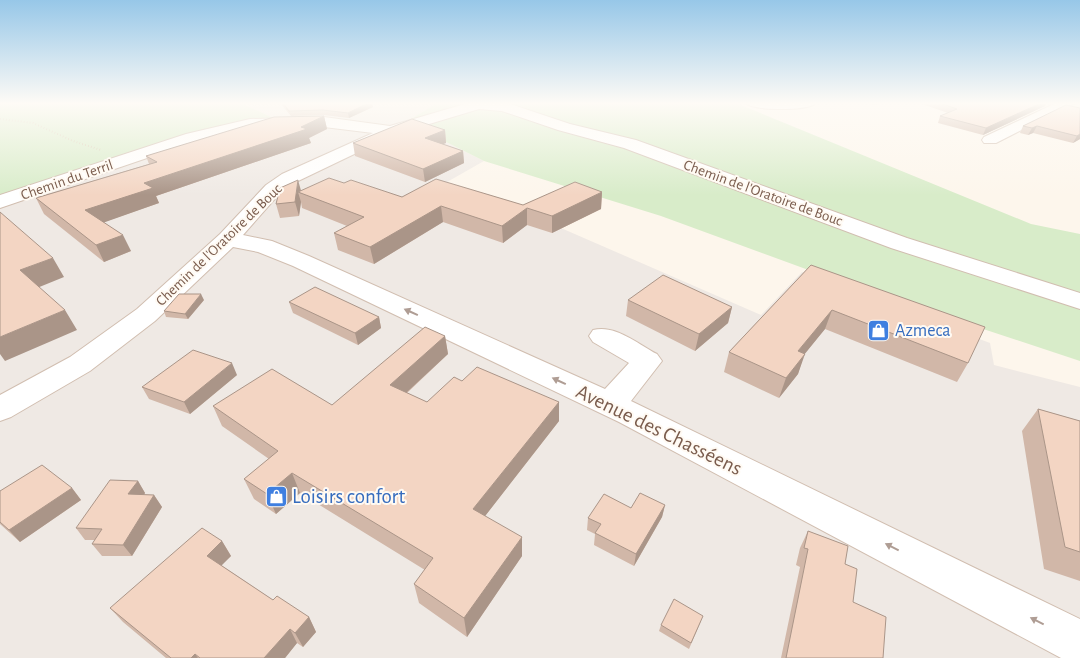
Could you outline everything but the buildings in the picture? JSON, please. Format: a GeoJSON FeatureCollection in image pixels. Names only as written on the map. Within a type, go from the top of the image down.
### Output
{"type":"FeatureCollection","features":[{"type":"Feature","properties":{"kind":"street","name":"Chemin du Terril"},"geometry":{"type":"LineString","coordinates":[[0,202],[207,134]]}},
{"type":"Feature","properties":{"kind":"street"},"geometry":{"type":"LineString","coordinates":[[351,134],[363,142]]}},
{"type":"Feature","properties":{"kind":"street","name":"Chemin de l'Oratoire de Bouc"},"geometry":{"type":"LineString","coordinates":[[0,409],[88,358],[146,315],[228,239],[272,189],[289,178],[382,134]]}},
{"type":"Feature","properties":{"kind":"street","name":"Chemin de l'Oratoire de Bouc"},"geometry":{"type":"LineString","coordinates":[[592,134],[630,144],[899,244],[1080,301]]}},
{"type":"Feature","properties":{"kind":"street"},"geometry":{"type":"LineString","coordinates":[[990,140],[1003,134]]}},
{"type":"Feature","properties":{"kind":"street","name":"Avenue des Chasséens"},"geometry":{"type":"LineString","coordinates":[[228,239],[264,246],[301,261],[610,405],[1080,643]]}},
{"type":"Feature","properties":{"kind":"street"},"geometry":{"type":"LineString","coordinates":[[603,336],[647,361],[610,405]]}},
{"type":"Feature","properties":{"kind":"path"},"geometry":{"type":"LineString","coordinates":[[57,134],[73,141],[129,159]]}},
{"type":"Feature","properties":{"kind":"shaded area"},"geometry":{"type":"Polygon","coordinates":[[[225,134],[429,134],[484,161],[440,186],[554,225],[761,315],[802,272],[990,343],[994,365],[1080,387],[1080,658],[0,658],[0,198],[225,134]]]}},
{"type":"Feature","properties":{"kind":"green space"},"geometry":{"type":"Polygon","coordinates":[[[0,134],[229,134],[0,198],[0,134]]]}},
{"type":"Feature","properties":{"kind":"green space"},"geometry":{"type":"Polygon","coordinates":[[[429,134],[811,134],[1031,224],[1080,234],[1080,361],[844,283],[661,216],[484,161],[429,134]]]}},
{"type":"Feature","properties":{"kind":"place","name":"Azmeca"},"geometry":{"type":"Point","coordinates":[879,331]}},
{"type":"Feature","properties":{"kind":"place","name":"Loisirs confort"},"geometry":{"type":"Point","coordinates":[276,496]}}]}
